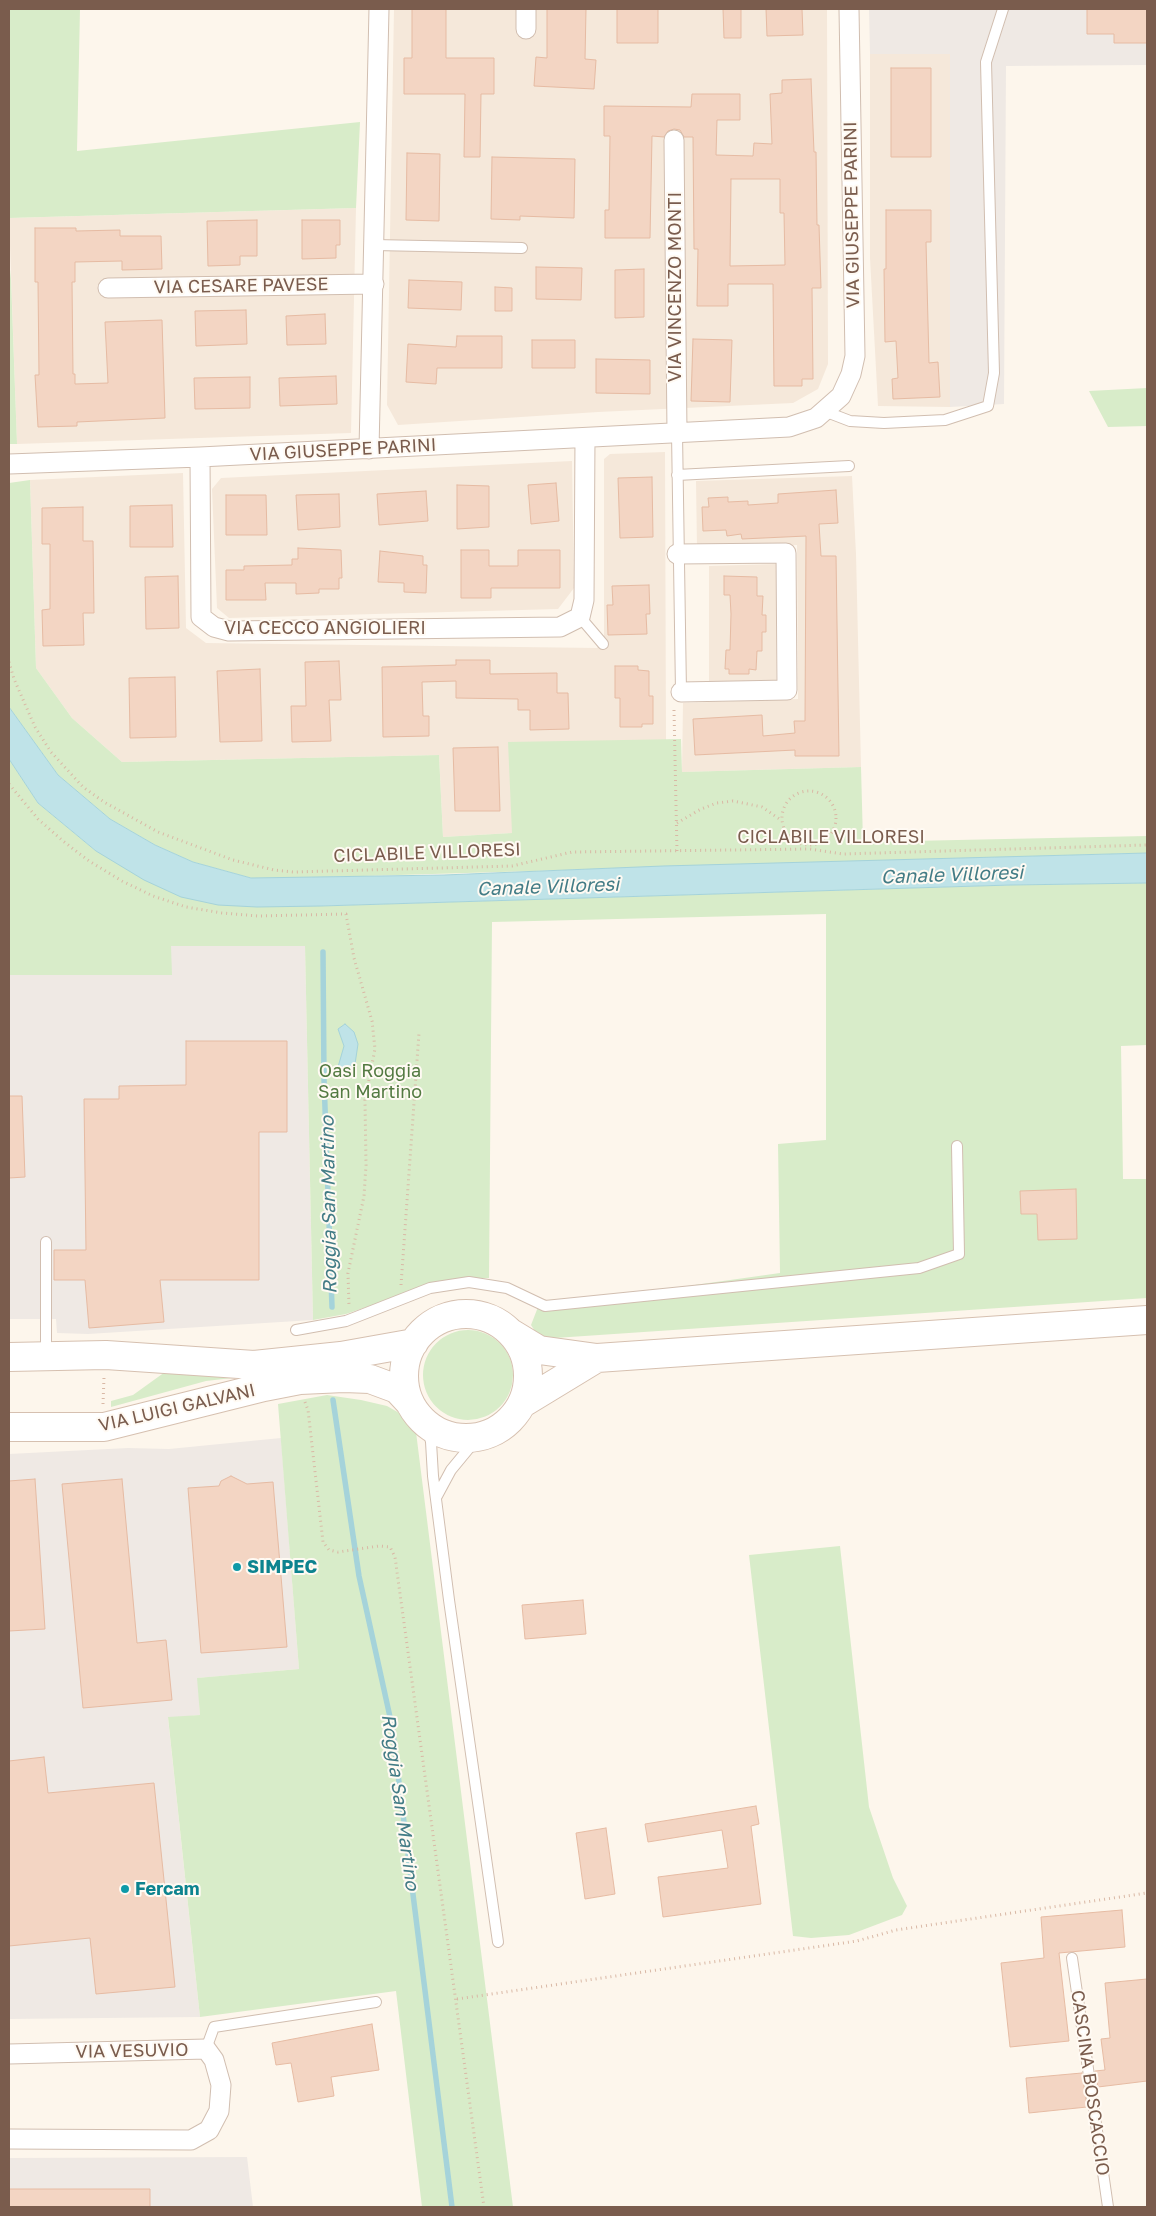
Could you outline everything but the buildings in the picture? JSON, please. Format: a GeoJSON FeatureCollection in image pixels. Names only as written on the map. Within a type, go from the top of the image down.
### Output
{"type":"FeatureCollection","features":[{"type":"Feature","properties":{"kind":"main road"},"geometry":{"type":"LineString","coordinates":[[342,1367],[397,1389],[419,1414],[445,1434],[466,1438],[486,1435],[508,1423],[522,1403],[529,1379],[528,1366],[519,1343],[503,1325],[482,1316],[460,1314],[449,1316],[429,1326],[414,1343],[404,1373],[404,1383],[419,1414]]}},
{"type":"Feature","properties":{"kind":"main road"},"geometry":{"type":"LineString","coordinates":[[511,1333],[539,1350],[597,1358],[1147,1320]]}},
{"type":"Feature","properties":{"kind":"main road"},"geometry":{"type":"LineString","coordinates":[[342,1367],[414,1343]]}},
{"type":"Feature","properties":{"kind":"main road","name":"VIA LUIGI GALVANI"},"geometry":{"type":"LineString","coordinates":[[9,1357],[106,1355],[254,1365],[342,1367]]}},
{"type":"Feature","properties":{"kind":"main road"},"geometry":{"type":"LineString","coordinates":[[522,1403],[597,1358]]}},
{"type":"Feature","properties":{"kind":"main road","name":"VIA LUIGI GALVANI"},"geometry":{"type":"LineString","coordinates":[[9,1428],[104,1427],[300,1380],[342,1367]]}},
{"type":"Feature","properties":{"kind":"street"},"geometry":{"type":"LineString","coordinates":[[368,449],[374,284],[379,9]]}},
{"type":"Feature","properties":{"kind":"street"},"geometry":{"type":"LineString","coordinates":[[526,9],[526,29]]}},
{"type":"Feature","properties":{"kind":"street","name":"VIA GIUSEPPE PARINI"},"geometry":{"type":"LineString","coordinates":[[9,464],[200,457],[790,427],[816,418],[842,396],[851,374],[855,356],[849,9]]}},
{"type":"Feature","properties":{"kind":"street","name":"VIA VINCENZO MONTI"},"geometry":{"type":"LineString","coordinates":[[674,140],[677,433]]}},
{"type":"Feature","properties":{"kind":"street","name":"VIA CESARE PAVESE"},"geometry":{"type":"LineString","coordinates":[[108,288],[374,284]]}},
{"type":"Feature","properties":{"kind":"street"},"geometry":{"type":"LineString","coordinates":[[580,617],[584,600],[585,438]]}},
{"type":"Feature","properties":{"kind":"street","name":"VIA CECCO ANGIOLIERI"},"geometry":{"type":"LineString","coordinates":[[200,457],[201,617],[214,627],[229,631],[560,626],[580,617]]}},
{"type":"Feature","properties":{"kind":"street"},"geometry":{"type":"LineString","coordinates":[[677,554],[786,553],[787,690],[680,692]]}},
{"type":"Feature","properties":{"kind":"street","name":"VIA VESUVIO"},"geometry":{"type":"LineString","coordinates":[[9,2054],[206,2050],[214,2060],[221,2086],[219,2111],[210,2130],[191,2140],[9,2139]]}},
{"type":"Feature","properties":{"kind":"lane"},"geometry":{"type":"LineString","coordinates":[[824,411],[850,421],[884,423],[945,420],[988,406],[994,373],[986,62],[1004,9]]}},
{"type":"Feature","properties":{"kind":"lane"},"geometry":{"type":"LineString","coordinates":[[374,245],[522,248]]}},
{"type":"Feature","properties":{"kind":"lane"},"geometry":{"type":"LineString","coordinates":[[677,433],[680,692]]}},
{"type":"Feature","properties":{"kind":"lane"},"geometry":{"type":"LineString","coordinates":[[677,475],[849,466]]}},
{"type":"Feature","properties":{"kind":"lane"},"geometry":{"type":"LineString","coordinates":[[580,617],[603,644]]}},
{"type":"Feature","properties":{"kind":"lane"},"geometry":{"type":"LineString","coordinates":[[296,1330],[346,1321],[430,1288],[469,1282],[507,1288],[545,1306],[919,1268],[959,1254],[957,1146]]}},
{"type":"Feature","properties":{"kind":"lane"},"geometry":{"type":"LineString","coordinates":[[46,1242],[46,1356]]}},
{"type":"Feature","properties":{"kind":"lane"},"geometry":{"type":"LineString","coordinates":[[419,1414],[431,1442],[432,1476],[498,1942]]}},
{"type":"Feature","properties":{"kind":"lane"},"geometry":{"type":"LineString","coordinates":[[436,1496],[450,1470],[470,1447],[486,1435]]}},
{"type":"Feature","properties":{"kind":"lane","name":"CASCINA BOSCACCIO"},"geometry":{"type":"LineString","coordinates":[[1072,1958],[1108,2207]]}},
{"type":"Feature","properties":{"kind":"lane"},"geometry":{"type":"LineString","coordinates":[[206,2050],[214,2027],[376,2002]]}},
{"type":"Feature","properties":{"kind":"path","name":"CICLABILE VILLORESI"},"geometry":{"type":"LineString","coordinates":[[9,662],[35,727],[51,752],[82,787],[104,802],[158,832],[254,866],[294,872],[512,866],[572,852],[810,849],[844,854],[1147,845]]}},
{"type":"Feature","properties":{"kind":"path"},"geometry":{"type":"LineString","coordinates":[[677,852],[674,702],[680,692]]}},
{"type":"Feature","properties":{"kind":"path"},"geometry":{"type":"LineString","coordinates":[[9,784],[38,819],[76,851],[122,881],[153,896],[186,907],[222,913],[258,916],[346,914],[354,958],[372,1021],[375,1049],[365,1100],[366,1165],[364,1196],[350,1259],[347,1286],[349,1305],[346,1321]]}},
{"type":"Feature","properties":{"kind":"path"},"geometry":{"type":"LineString","coordinates":[[677,824],[701,809],[717,803],[734,801],[762,807],[782,820],[785,831],[793,840],[804,844],[815,844],[825,839],[833,831],[836,820],[835,809],[829,799],[820,793],[809,790],[798,793],[789,799],[783,809],[782,820]]}},
{"type":"Feature","properties":{"kind":"path"},"geometry":{"type":"LineString","coordinates":[[400,1301],[419,1033]]}},
{"type":"Feature","properties":{"kind":"path"},"geometry":{"type":"LineString","coordinates":[[302,1394],[308,1410],[323,1542],[329,1550],[338,1552],[380,1546],[390,1548],[396,1556],[405,1641],[457,1999],[484,2207]]}},
{"type":"Feature","properties":{"kind":"path"},"geometry":{"type":"LineString","coordinates":[[457,1999],[857,1941],[896,1930],[1147,1892]]}},
{"type":"Feature","properties":{"kind":"shaded area"},"geometry":{"type":"Polygon","coordinates":[[[394,9],[827,9],[828,364],[818,389],[793,403],[598,412],[398,425],[387,405],[394,9]]]}},
{"type":"Feature","properties":{"kind":"shaded area"},"geometry":{"type":"Polygon","coordinates":[[[869,9],[1147,9],[1147,65],[1006,66],[1004,404],[950,407],[950,54],[870,54],[869,9]]]}},
{"type":"Feature","properties":{"kind":"shaded area"},"geometry":{"type":"Polygon","coordinates":[[[870,54],[950,54],[950,407],[878,406],[870,258],[870,54]]]}},
{"type":"Feature","properties":{"kind":"shaded area"},"geometry":{"type":"Polygon","coordinates":[[[356,208],[351,433],[17,444],[9,218],[356,208]]]}},
{"type":"Feature","properties":{"kind":"shaded area"},"geometry":{"type":"Polygon","coordinates":[[[665,452],[666,741],[512,833],[443,837],[439,755],[122,762],[72,718],[36,668],[30,480],[183,473],[186,628],[206,643],[597,648],[604,638],[604,459],[610,454],[665,452]]]}},
{"type":"Feature","properties":{"kind":"shaded area"},"geometry":{"type":"Polygon","coordinates":[[[572,461],[574,588],[558,609],[229,618],[217,608],[212,489],[221,478],[572,461]]]}},
{"type":"Feature","properties":{"kind":"shaded area"},"geometry":{"type":"Polygon","coordinates":[[[852,476],[856,554],[861,767],[682,772],[683,703],[798,699],[797,545],[697,548],[696,481],[852,476]]]}},
{"type":"Feature","properties":{"kind":"shaded area"},"geometry":{"type":"Polygon","coordinates":[[[776,564],[776,684],[709,686],[709,566],[776,564]]]}},
{"type":"Feature","properties":{"kind":"shaded area"},"geometry":{"type":"Polygon","coordinates":[[[171,946],[305,946],[313,1320],[88,1334],[57,1333],[56,1319],[9,1319],[9,975],[171,975],[171,946]]]}},
{"type":"Feature","properties":{"kind":"shaded area"},"geometry":{"type":"Polygon","coordinates":[[[281,1438],[299,1669],[198,1678],[200,1715],[168,1718],[200,2017],[9,2019],[9,1454],[128,1448],[169,1449],[281,1438]]]}},
{"type":"Feature","properties":{"kind":"shaded area"},"geometry":{"type":"Polygon","coordinates":[[[247,2157],[253,2207],[9,2207],[9,2158],[247,2157]]]}},
{"type":"Feature","properties":{"kind":"green space"},"geometry":{"type":"Polygon","coordinates":[[[9,9],[80,9],[77,151],[360,122],[356,208],[9,218],[9,9]]]}},
{"type":"Feature","properties":{"kind":"green space"},"geometry":{"type":"Polygon","coordinates":[[[9,260],[11,279],[17,444],[9,444],[9,260]]]}},
{"type":"Feature","properties":{"kind":"green space"},"geometry":{"type":"Polygon","coordinates":[[[1147,388],[1147,426],[1108,427],[1089,391],[1147,388]]]}},
{"type":"Feature","properties":{"kind":"green space"},"geometry":{"type":"Polygon","coordinates":[[[30,480],[36,668],[72,718],[122,762],[439,755],[443,837],[512,833],[508,742],[681,739],[682,772],[861,767],[863,842],[1147,836],[1147,853],[296,878],[251,878],[193,862],[155,845],[110,819],[58,775],[9,707],[9,483],[30,480]]]}},
{"type":"Feature","properties":{"kind":"green space","name":"Oasi Roggia San Martino"},"geometry":{"type":"Polygon","coordinates":[[[9,759],[38,803],[96,851],[321,906],[1011,885],[1147,883],[1147,1045],[1121,1046],[1123,1179],[1147,1179],[1147,1298],[540,1339],[531,1325],[538,1307],[780,1273],[778,1144],[826,1140],[826,914],[492,922],[489,1278],[471,1278],[390,1299],[346,1314],[313,1320],[305,946],[171,946],[172,975],[9,975],[9,759]]]}},
{"type":"Feature","properties":{"kind":"green space"},"geometry":{"type":"Polygon","coordinates":[[[468,1330],[485,1334],[500,1343],[509,1358],[513,1375],[509,1392],[500,1407],[485,1416],[468,1420],[451,1416],[436,1407],[427,1392],[423,1375],[427,1358],[436,1343],[451,1334],[468,1330]]]}},
{"type":"Feature","properties":{"kind":"green space"},"geometry":{"type":"Polygon","coordinates":[[[165,1372],[267,1374],[206,1381],[111,1407],[111,1401],[133,1395],[165,1372]]]}},
{"type":"Feature","properties":{"kind":"green space"},"geometry":{"type":"Polygon","coordinates":[[[327,1395],[387,1406],[401,1414],[416,1432],[513,2207],[422,2207],[396,1991],[200,2017],[168,1717],[200,1715],[197,1678],[299,1669],[278,1404],[327,1395]]]}},
{"type":"Feature","properties":{"kind":"green space"},"geometry":{"type":"Polygon","coordinates":[[[840,1546],[869,1807],[893,1878],[907,1906],[902,1915],[849,1935],[811,1938],[793,1936],[749,1555],[840,1546]]]}},
{"type":"Feature","properties":{"kind":"water","name":"Canale Villoresi"},"geometry":{"type":"Polygon","coordinates":[[[9,707],[58,775],[110,819],[155,845],[193,862],[251,878],[444,875],[663,866],[1147,853],[1147,883],[1011,885],[321,906],[257,907],[218,905],[181,897],[144,880],[96,851],[38,803],[9,759],[9,707]]]}},
{"type":"Feature","properties":{"kind":"water"},"geometry":{"type":"Polygon","coordinates":[[[345,1024],[354,1032],[358,1044],[355,1064],[348,1074],[342,1073],[338,1067],[344,1046],[338,1029],[345,1024]]]}},
{"type":"Feature","properties":{"kind":"waterway","name":"Roggia San Martino"},"geometry":{"type":"LineString","coordinates":[[323,952],[324,1079],[332,1307]]}},
{"type":"Feature","properties":{"kind":"waterway","name":"Roggia San Martino"},"geometry":{"type":"LineString","coordinates":[[333,1400],[359,1576],[392,1726],[452,2207]]}},
{"type":"Feature","properties":{"kind":"place","name":"SIMPEC"},"geometry":{"type":"Point","coordinates":[237,1567]}},
{"type":"Feature","properties":{"kind":"place","name":"Fercam"},"geometry":{"type":"Point","coordinates":[125,1889]}}]}
